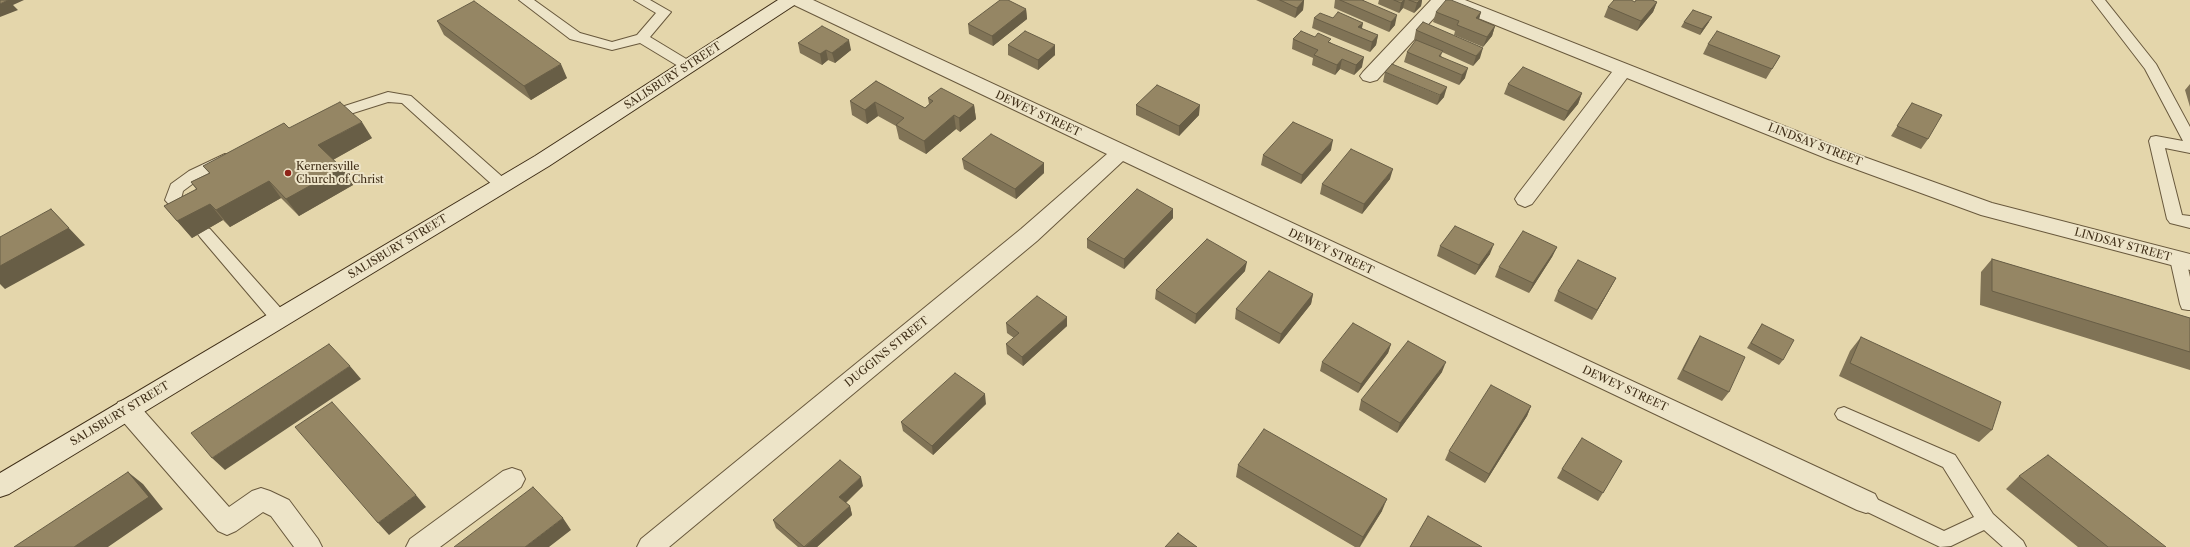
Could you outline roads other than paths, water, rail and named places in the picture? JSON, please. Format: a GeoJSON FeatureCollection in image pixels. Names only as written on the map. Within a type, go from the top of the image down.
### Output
{"type":"FeatureCollection","features":[{"type":"Feature","properties":{"kind":"street","name":"SALISBURY STREET"},"geometry":{"type":"LineString","coordinates":[[0,486],[502,185],[790,0]]}},
{"type":"Feature","properties":{"kind":"street","name":"DEWEY STREET"},"geometry":{"type":"LineString","coordinates":[[798,0],[1866,502]]}},
{"type":"Feature","properties":{"kind":"street"},"geometry":{"type":"LineString","coordinates":[[1370,76],[1441,0]]}},
{"type":"Feature","properties":{"kind":"street","name":"LINDSAY STREET"},"geometry":{"type":"LineString","coordinates":[[1450,0],[1835,154],[1988,210],[2184,261]]}},
{"type":"Feature","properties":{"kind":"street"},"geometry":{"type":"LineString","coordinates":[[1525,199],[1624,69]]}},
{"type":"Feature","properties":{"kind":"street","name":"DUGGINS STREET"},"geometry":{"type":"LineString","coordinates":[[650,547],[1029,235],[1120,152]]}},
{"type":"Feature","properties":{"kind":"street"},"geometry":{"type":"LineString","coordinates":[[127,409],[227,523],[261,499],[280,508],[309,547]]}},
{"type":"Feature","properties":{"kind":"street"},"geometry":{"type":"LineString","coordinates":[[419,547],[512,479]]}},
{"type":"Feature","properties":{"kind":"lane"},"geometry":{"type":"LineString","coordinates":[[525,0],[575,36],[612,46],[642,38],[664,12],[640,0]]}},
{"type":"Feature","properties":{"kind":"lane"},"geometry":{"type":"LineString","coordinates":[[2098,0],[2151,67],[2190,141]]}},
{"type":"Feature","properties":{"kind":"lane"},"geometry":{"type":"LineString","coordinates":[[642,38],[688,66]]}},
{"type":"Feature","properties":{"kind":"lane"},"geometry":{"type":"LineString","coordinates":[[317,120],[388,96],[406,99],[502,185]]}},
{"type":"Feature","properties":{"kind":"lane"},"geometry":{"type":"LineString","coordinates":[[2190,148],[2156,141],[2175,219],[2190,222]]}},
{"type":"Feature","properties":{"kind":"lane"},"geometry":{"type":"LineString","coordinates":[[190,217],[173,200],[176,188],[194,175],[234,154]]}},
{"type":"Feature","properties":{"kind":"lane"},"geometry":{"type":"LineString","coordinates":[[205,233],[279,318]]}},
{"type":"Feature","properties":{"kind":"lane"},"geometry":{"type":"LineString","coordinates":[[2184,261],[2188,304]]}},
{"type":"Feature","properties":{"kind":"lane"},"geometry":{"type":"LineString","coordinates":[[1844,414],[1949,462],[1986,520],[2016,547]]}},
{"type":"Feature","properties":{"kind":"lane"},"geometry":{"type":"LineString","coordinates":[[1866,502],[1945,543],[1986,520]]}},
{"type":"Feature","properties":{"kind":"place","name":"Kernersville Church of Christ"},"geometry":{"type":"Point","coordinates":[288,173]}}]}
